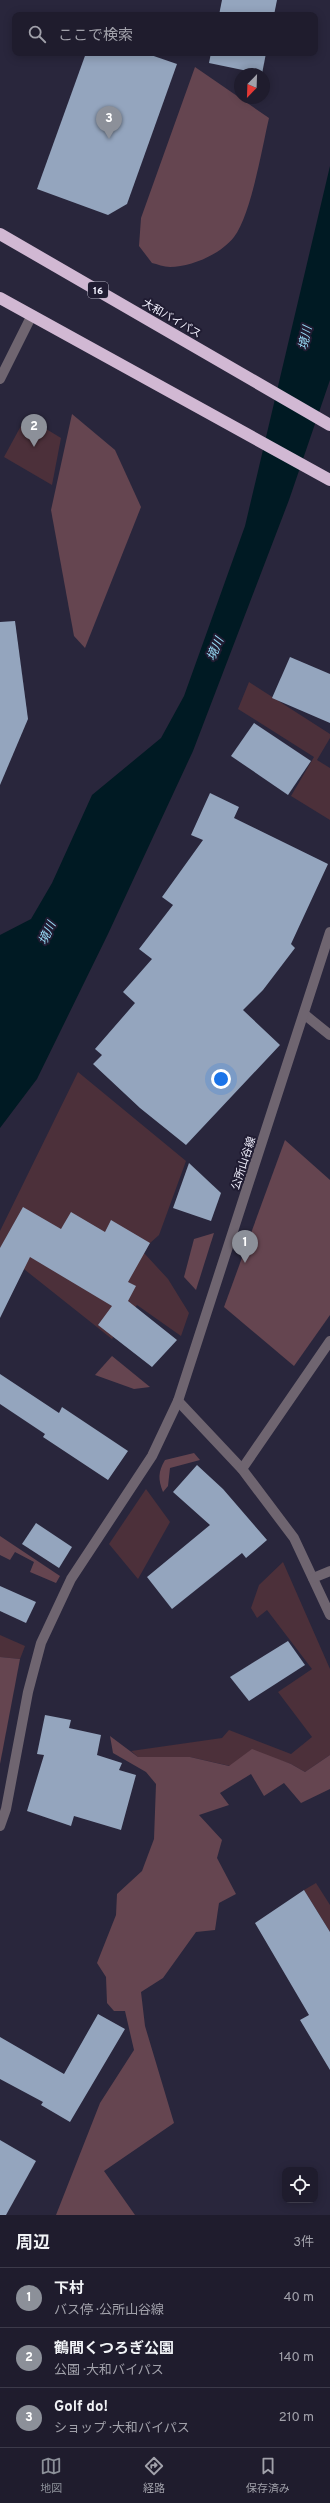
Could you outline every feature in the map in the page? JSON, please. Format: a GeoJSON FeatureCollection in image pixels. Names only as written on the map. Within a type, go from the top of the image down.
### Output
{"type":"FeatureCollection","features":[{"type":"Feature","properties":{"kind":"highway","name":"大和バイパス"},"geometry":{"type":"LineString","coordinates":[[0,234],[330,425]]}},
{"type":"Feature","properties":{"kind":"highway"},"geometry":{"type":"LineString","coordinates":[[0,298],[176,393],[330,480]]}},
{"type":"Feature","properties":{"kind":"street"},"geometry":{"type":"LineString","coordinates":[[0,379],[32,315]]}},
{"type":"Feature","properties":{"kind":"street","name":"公所山谷線"},"geometry":{"type":"LineString","coordinates":[[0,1826],[6,1809],[28,1692],[41,1643],[71,1579],[152,1456],[178,1401],[330,932]]}},
{"type":"Feature","properties":{"kind":"street"},"geometry":{"type":"LineString","coordinates":[[304,1014],[330,1035]]}},
{"type":"Feature","properties":{"kind":"street"},"geometry":{"type":"LineString","coordinates":[[242,1469],[330,1341]]}},
{"type":"Feature","properties":{"kind":"street"},"geometry":{"type":"LineString","coordinates":[[178,1401],[242,1469],[294,1538],[330,1615]]}},
{"type":"Feature","properties":{"kind":"street"},"geometry":{"type":"LineString","coordinates":[[313,1578],[330,1571]]}},
{"type":"Feature","properties":{"kind":"shaded area"},"geometry":{"type":"Polygon","coordinates":[[[195,67],[234,94],[234,104],[249,104],[269,118],[251,198],[246,213],[234,237],[221,249],[214,254],[187,265],[168,267],[152,263],[139,246],[141,218],[195,67]]]}},
{"type":"Feature","properties":{"kind":"shaded area"},"geometry":{"type":"Polygon","coordinates":[[[72,414],[115,450],[141,507],[85,648],[74,636],[51,510],[72,414]]]}},
{"type":"Feature","properties":{"kind":"shaded area"},"geometry":{"type":"Polygon","coordinates":[[[33,421],[61,438],[52,485],[4,457],[22,424],[33,421]]]}},
{"type":"Feature","properties":{"kind":"shaded area"},"geometry":{"type":"Polygon","coordinates":[[[249,682],[330,734],[330,738],[317,760],[330,768],[330,820],[291,796],[314,757],[238,709],[249,682]]]}},
{"type":"Feature","properties":{"kind":"shaded area"},"geometry":{"type":"Polygon","coordinates":[[[78,1072],[186,1161],[159,1235],[150,1243],[144,1253],[168,1279],[189,1313],[181,1336],[137,1305],[112,1339],[0,1250],[0,1231],[78,1072]]]}},
{"type":"Feature","properties":{"kind":"shaded area"},"geometry":{"type":"Polygon","coordinates":[[[285,1140],[330,1180],[330,1315],[294,1366],[224,1307],[285,1140]]]}},
{"type":"Feature","properties":{"kind":"shaded area"},"geometry":{"type":"Polygon","coordinates":[[[214,1233],[196,1290],[184,1277],[194,1239],[214,1233]]]}},
{"type":"Feature","properties":{"kind":"shaded area"},"geometry":{"type":"Polygon","coordinates":[[[112,1356],[150,1387],[134,1389],[95,1375],[112,1356]]]}},
{"type":"Feature","properties":{"kind":"shaded area"},"geometry":{"type":"Polygon","coordinates":[[[194,1453],[200,1460],[170,1468],[168,1486],[163,1492],[160,1483],[160,1476],[161,1468],[165,1460],[194,1453]]]}},
{"type":"Feature","properties":{"kind":"shaded area"},"geometry":{"type":"Polygon","coordinates":[[[146,1489],[170,1522],[138,1579],[109,1544],[146,1489]]]}},
{"type":"Feature","properties":{"kind":"shaded area"},"geometry":{"type":"Polygon","coordinates":[[[0,1536],[60,1576],[56,1583],[30,1572],[34,1562],[15,1552],[10,1560],[0,1555],[0,1536]]]}},
{"type":"Feature","properties":{"kind":"shaded area"},"geometry":{"type":"Polygon","coordinates":[[[283,1562],[330,1669],[330,1755],[305,1772],[291,1764],[273,1758],[230,1766],[190,1757],[138,1757],[131,1751],[222,1738],[229,1730],[291,1754],[312,1737],[278,1692],[312,1669],[267,1610],[257,1618],[251,1608],[259,1585],[283,1562]]]}},
{"type":"Feature","properties":{"kind":"shaded area"},"geometry":{"type":"Polygon","coordinates":[[[0,1635],[25,1646],[20,1659],[0,1657],[0,1635]]]}},
{"type":"Feature","properties":{"kind":"shaded area"},"geometry":{"type":"Polygon","coordinates":[[[0,1657],[20,1659],[0,1764],[0,1657]]]}},
{"type":"Feature","properties":{"kind":"shaded area"},"geometry":{"type":"Polygon","coordinates":[[[110,1736],[138,1757],[190,1757],[229,1766],[252,1749],[291,1764],[305,1772],[330,1755],[330,1789],[301,1803],[284,1783],[264,1796],[251,1774],[220,1793],[229,1805],[199,1815],[222,1840],[217,1858],[236,1894],[219,1903],[215,1930],[196,1932],[163,1978],[141,1992],[145,2026],[174,2123],[104,2171],[135,2215],[56,2215],[100,2103],[134,2050],[125,2011],[114,2011],[107,2003],[106,1977],[97,1963],[116,1915],[117,1894],[142,1871],[154,1839],[156,1784],[146,1772],[113,1753],[110,1736]]]}},
{"type":"Feature","properties":{"kind":"shaded area"},"geometry":{"type":"Polygon","coordinates":[[[316,1883],[330,1905],[330,1932],[304,1890],[316,1883]]]}},
{"type":"Feature","properties":{"kind":"water","name":"境川"},"geometry":{"type":"Polygon","coordinates":[[[330,166],[330,380],[289,500],[193,751],[108,934],[37,1079],[0,1128],[0,935],[31,919],[52,883],[92,795],[161,738],[184,696],[245,526],[330,166]]]}},
{"type":"Feature","properties":{"kind":"building"},"geometry":{"type":"Polygon","coordinates":[[[222,0],[277,0],[275,12],[220,12],[222,0]]]}},
{"type":"Feature","properties":{"kind":"building"},"geometry":{"type":"Polygon","coordinates":[[[85,56],[154,56],[177,64],[127,204],[108,215],[37,189],[85,56]]]}},
{"type":"Feature","properties":{"kind":"building"},"geometry":{"type":"Polygon","coordinates":[[[210,56],[265,56],[263,68],[234,68],[209,63],[210,56]]]}},
{"type":"Feature","properties":{"kind":"building"},"geometry":{"type":"Polygon","coordinates":[[[15,621],[28,719],[0,785],[0,622],[15,621]]]}},
{"type":"Feature","properties":{"kind":"building"},"geometry":{"type":"Polygon","coordinates":[[[290,657],[330,674],[330,723],[272,698],[290,657]]]}},
{"type":"Feature","properties":{"kind":"building"},"geometry":{"type":"Polygon","coordinates":[[[254,723],[311,761],[288,795],[231,756],[254,723]]]}},
{"type":"Feature","properties":{"kind":"building"},"geometry":{"type":"Polygon","coordinates":[[[210,793],[239,807],[234,818],[328,864],[291,944],[295,948],[263,990],[243,1010],[280,1045],[186,1145],[140,1108],[93,1064],[102,1055],[95,1049],[135,1003],[123,992],[152,959],[139,949],[173,905],[162,897],[203,840],[191,835],[210,793]]]}},
{"type":"Feature","properties":{"kind":"building"},"geometry":{"type":"Polygon","coordinates":[[[189,1163],[221,1193],[211,1221],[173,1208],[189,1163]]]}},
{"type":"Feature","properties":{"kind":"building"},"geometry":{"type":"Polygon","coordinates":[[[23,1207],[61,1229],[71,1212],[105,1232],[111,1220],[150,1243],[128,1282],[136,1286],[128,1301],[177,1340],[152,1367],[98,1325],[112,1306],[30,1257],[0,1318],[0,1248],[23,1207]]]}},
{"type":"Feature","properties":{"kind":"building"},"geometry":{"type":"Polygon","coordinates":[[[0,1374],[59,1413],[62,1407],[128,1451],[108,1480],[43,1437],[45,1434],[0,1404],[0,1374]]]}},
{"type":"Feature","properties":{"kind":"building"},"geometry":{"type":"Polygon","coordinates":[[[197,1465],[223,1489],[267,1540],[246,1558],[242,1553],[172,1609],[147,1577],[210,1525],[173,1492],[197,1465]]]}},
{"type":"Feature","properties":{"kind":"building"},"geometry":{"type":"Polygon","coordinates":[[[36,1523],[72,1547],[59,1568],[22,1544],[36,1523]]]}},
{"type":"Feature","properties":{"kind":"building"},"geometry":{"type":"Polygon","coordinates":[[[0,1586],[36,1602],[26,1623],[0,1611],[0,1586]]]}},
{"type":"Feature","properties":{"kind":"building"},"geometry":{"type":"Polygon","coordinates":[[[288,1641],[305,1665],[249,1701],[230,1677],[288,1641]]]}},
{"type":"Feature","properties":{"kind":"building"},"geometry":{"type":"Polygon","coordinates":[[[45,1715],[71,1720],[69,1728],[101,1735],[97,1755],[122,1763],[119,1770],[136,1775],[121,1830],[74,1816],[71,1826],[27,1811],[44,1755],[37,1754],[45,1715]]]}},
{"type":"Feature","properties":{"kind":"building"},"geometry":{"type":"Polygon","coordinates":[[[304,1890],[330,1932],[330,2070],[300,2020],[309,2015],[255,1923],[304,1890]]]}},
{"type":"Feature","properties":{"kind":"building"},"geometry":{"type":"Polygon","coordinates":[[[98,2014],[125,2029],[70,2122],[41,2105],[43,2102],[0,2079],[0,2037],[64,2074],[98,2014]]]}},
{"type":"Feature","properties":{"kind":"building"},"geometry":{"type":"Polygon","coordinates":[[[0,2140],[36,2161],[6,2215],[0,2215],[0,2140]]]}},
{"type":"Feature","properties":{"kind":"place","name":"Golf do!"},"geometry":{"type":"Point","coordinates":[109,139]}},
{"type":"Feature","properties":{"kind":"place","name":"鶴間くつろぎ公園"},"geometry":{"type":"Point","coordinates":[34,447]}},
{"type":"Feature","properties":{"kind":"place","name":"下村"},"geometry":{"type":"Point","coordinates":[245,1263]}}]}
